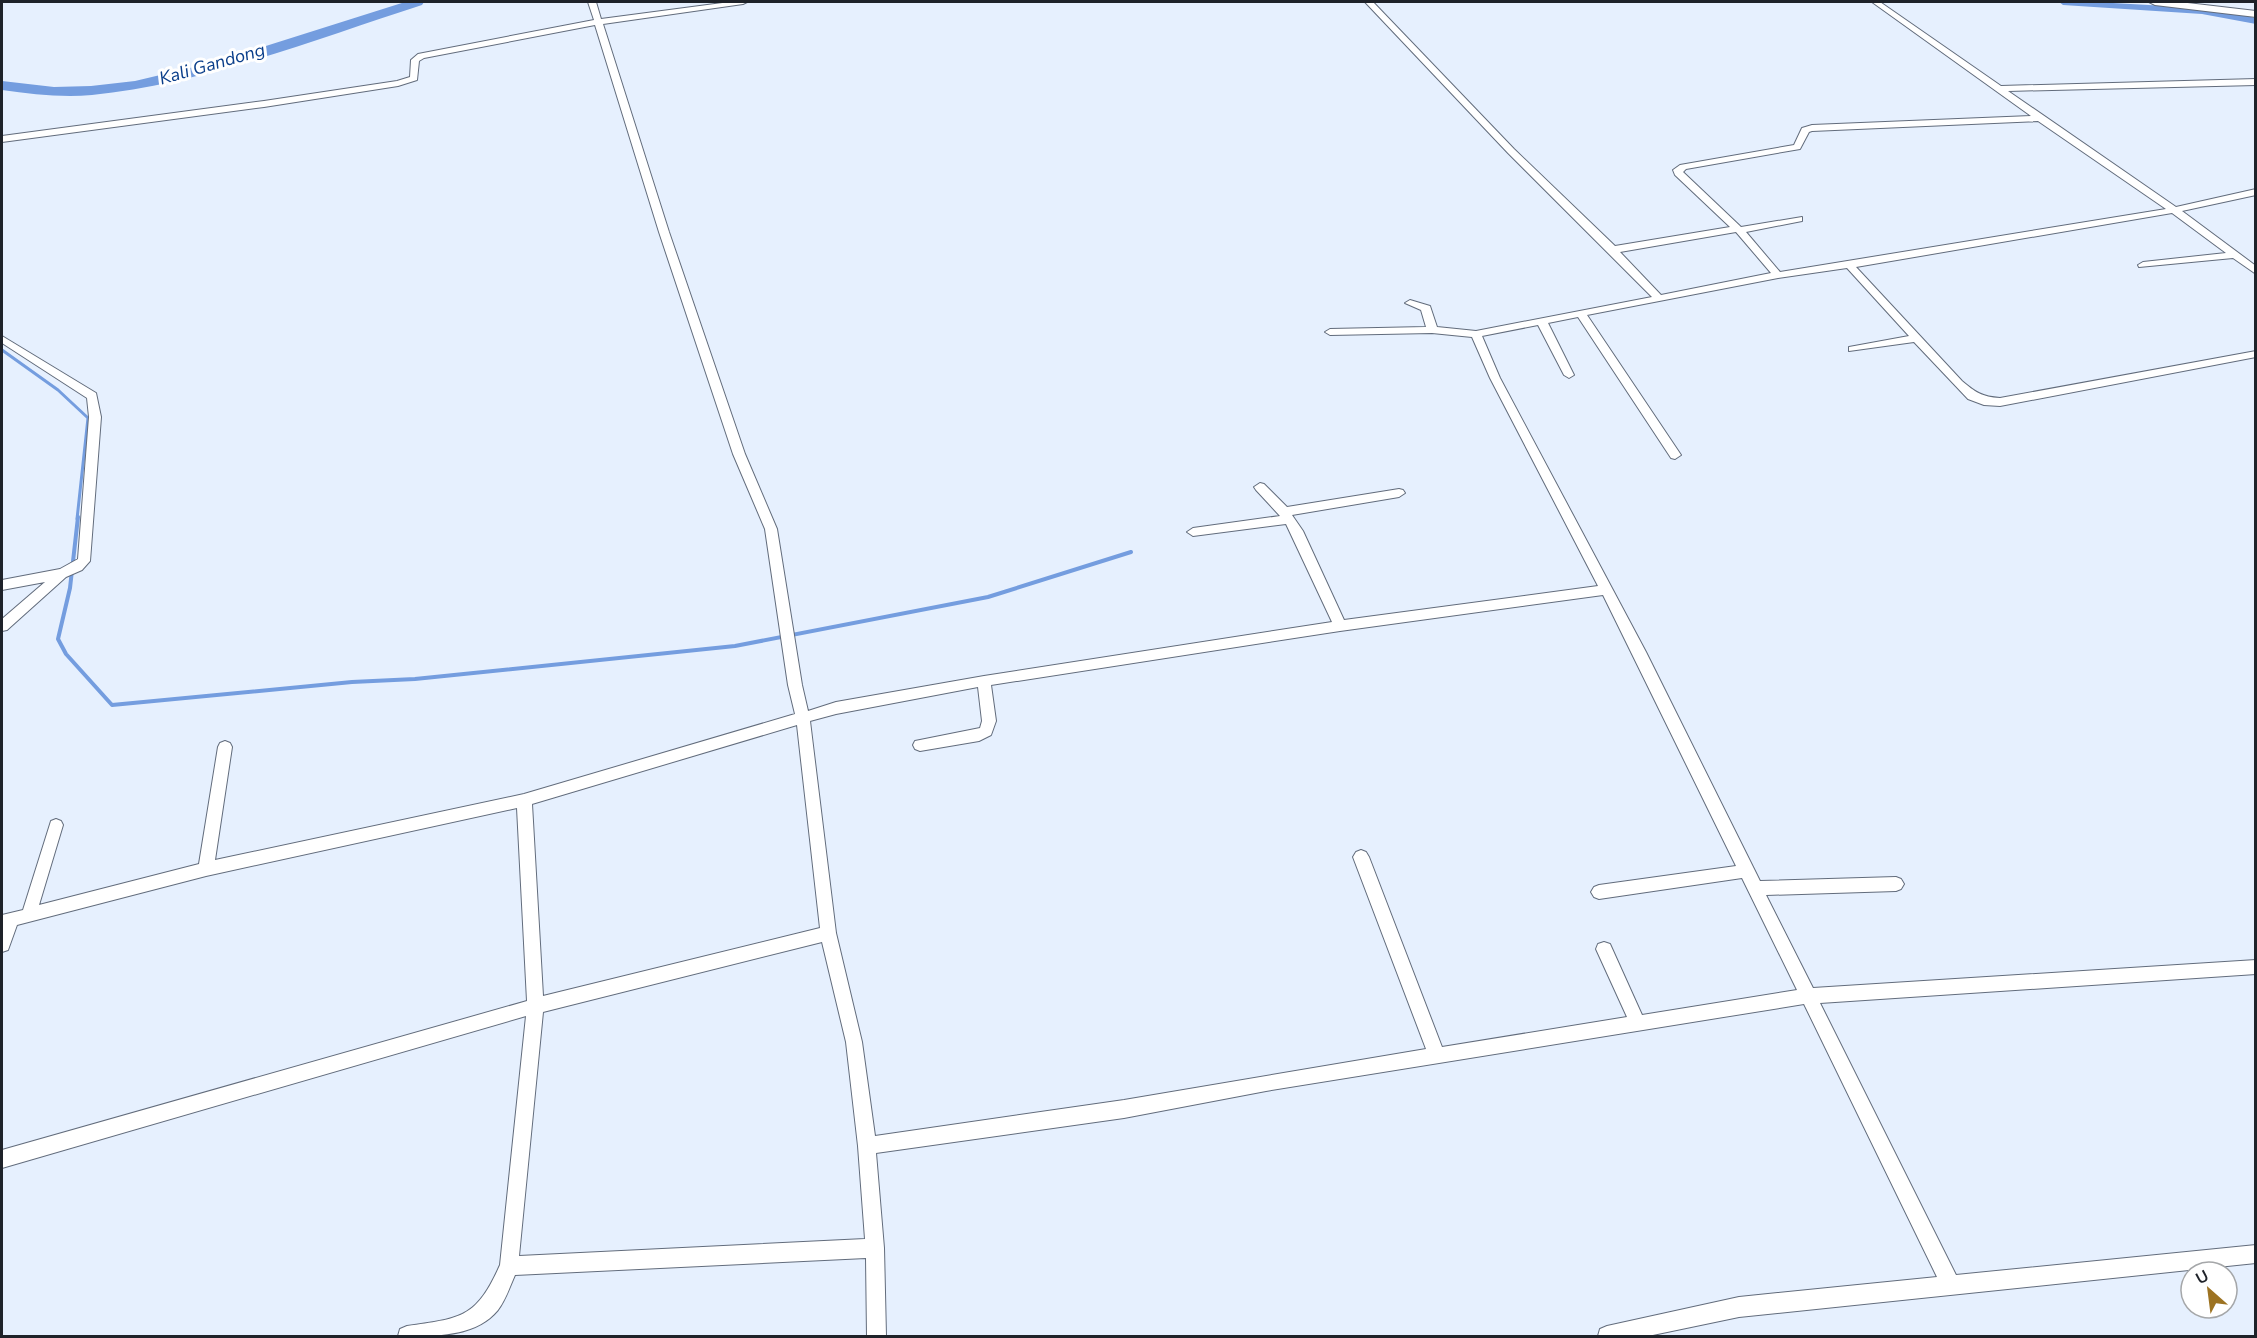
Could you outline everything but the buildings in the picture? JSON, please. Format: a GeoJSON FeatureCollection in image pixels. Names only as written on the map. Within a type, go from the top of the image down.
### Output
{"type":"FeatureCollection","features":[{"type":"Feature","properties":{"kind":"street"},"geometry":{"type":"LineString","coordinates":[[592,2],[664,232],[739,454],[771,529],[787,620],[795,685],[803,717],[828,933],[854,1042],[867,1146],[875,1248],[877,1336]]}},
{"type":"Feature","properties":{"kind":"street"},"geometry":{"type":"LineString","coordinates":[[2,138],[264,104],[398,83],[414,78],[415,60],[421,56],[598,22],[743,2]]}},
{"type":"Feature","properties":{"kind":"street"},"geometry":{"type":"LineString","coordinates":[[1369,2],[1510,151],[1615,252],[1658,297]]}},
{"type":"Feature","properties":{"kind":"street"},"geometry":{"type":"LineString","coordinates":[[1876,2],[2174,210],[2256,271]]}},
{"type":"Feature","properties":{"kind":"street"},"geometry":{"type":"LineString","coordinates":[[2155,2],[2256,14]]}},
{"type":"Feature","properties":{"kind":"street"},"geometry":{"type":"LineString","coordinates":[[1999,89],[2256,82]]}},
{"type":"Feature","properties":{"kind":"street"},"geometry":{"type":"LineString","coordinates":[[1778,275],[1738,230],[1678,173],[1680,169],[1797,147],[1805,130],[1812,128],[2040,118]]}},
{"type":"Feature","properties":{"kind":"street"},"geometry":{"type":"LineString","coordinates":[[1329,332],[1432,330],[1476,334],[1778,275],[2174,210],[2256,192]]}},
{"type":"Feature","properties":{"kind":"street"},"geometry":{"type":"LineString","coordinates":[[1615,252],[1622,246],[1799,219]]}},
{"type":"Feature","properties":{"kind":"street"},"geometry":{"type":"LineString","coordinates":[[2143,265],[2235,255]]}},
{"type":"Feature","properties":{"kind":"street"},"geometry":{"type":"LineString","coordinates":[[1849,265],[1917,338],[1942,369],[1972,396],[1992,402],[2256,354]]}},
{"type":"Feature","properties":{"kind":"street"},"geometry":{"type":"LineString","coordinates":[[1410,303],[1426,308],[1432,330]]}},
{"type":"Feature","properties":{"kind":"street"},"geometry":{"type":"LineString","coordinates":[[1581,314],[1675,455]]}},
{"type":"Feature","properties":{"kind":"street"},"geometry":{"type":"LineString","coordinates":[[1542,322],[1569,375]]}},
{"type":"Feature","properties":{"kind":"street"},"geometry":{"type":"LineString","coordinates":[[1476,334],[1496,378],[1607,590],[1952,1286]]}},
{"type":"Feature","properties":{"kind":"street"},"geometry":{"type":"LineString","coordinates":[[1853,349],[1917,338]]}},
{"type":"Feature","properties":{"kind":"street"},"geometry":{"type":"LineString","coordinates":[[2,339],[94,398],[95,417],[84,561],[2,626]]}},
{"type":"Feature","properties":{"kind":"street"},"geometry":{"type":"LineString","coordinates":[[1260,487],[1287,515],[1297,531],[1340,626]]}},
{"type":"Feature","properties":{"kind":"street"},"geometry":{"type":"LineString","coordinates":[[1193,532],[1399,493]]}},
{"type":"Feature","properties":{"kind":"street"},"geometry":{"type":"LineString","coordinates":[[2,585],[69,571]]}},
{"type":"Feature","properties":{"kind":"street"},"geometry":{"type":"LineString","coordinates":[[2,945],[6,921],[29,914],[206,869],[524,800],[836,708],[984,681],[1340,626],[1607,590]]}},
{"type":"Feature","properties":{"kind":"street"},"geometry":{"type":"LineString","coordinates":[[920,744],[980,735],[987,731],[984,681]]}},
{"type":"Feature","properties":{"kind":"street"},"geometry":{"type":"LineString","coordinates":[[206,869],[225,747]]}},
{"type":"Feature","properties":{"kind":"street"},"geometry":{"type":"LineString","coordinates":[[407,1336],[454,1328],[470,1322],[492,1302],[509,1266],[535,1006],[524,800]]}},
{"type":"Feature","properties":{"kind":"street"},"geometry":{"type":"LineString","coordinates":[[29,914],[56,825]]}},
{"type":"Feature","properties":{"kind":"street"},"geometry":{"type":"LineString","coordinates":[[1360,857],[1437,1055]]}},
{"type":"Feature","properties":{"kind":"street"},"geometry":{"type":"LineString","coordinates":[[1599,892],[1746,871]]}},
{"type":"Feature","properties":{"kind":"street"},"geometry":{"type":"LineString","coordinates":[[1755,888],[1896,884]]}},
{"type":"Feature","properties":{"kind":"street"},"geometry":{"type":"LineString","coordinates":[[2,1159],[535,1006],[828,933]]}},
{"type":"Feature","properties":{"kind":"street"},"geometry":{"type":"LineString","coordinates":[[1604,949],[1638,1024]]}},
{"type":"Feature","properties":{"kind":"street"},"geometry":{"type":"LineString","coordinates":[[867,1146],[1124,1109],[1266,1083],[1809,996],[2256,967]]}},
{"type":"Feature","properties":{"kind":"street"},"geometry":{"type":"LineString","coordinates":[[509,1266],[875,1248]]}},
{"type":"Feature","properties":{"kind":"street"},"geometry":{"type":"LineString","coordinates":[[1607,1336],[1739,1307],[2256,1254]]}},
{"type":"Feature","properties":{"kind":"waterway","name":"Kali Gandong"},"geometry":{"type":"LineString","coordinates":[[2,86],[54,92],[91,91],[135,85],[219,65],[417,2]]}},
{"type":"Feature","properties":{"kind":"waterway"},"geometry":{"type":"LineString","coordinates":[[2063,2],[2202,11],[2256,21]]}},
{"type":"Feature","properties":{"kind":"waterway"},"geometry":{"type":"LineString","coordinates":[[2,350],[58,390],[88,418],[77,519]]}},
{"type":"Feature","properties":{"kind":"waterway"},"geometry":{"type":"LineString","coordinates":[[78,517],[70,588],[58,639],[66,654],[112,705],[352,682],[415,679],[735,646],[988,597],[1131,552]]}}]}
